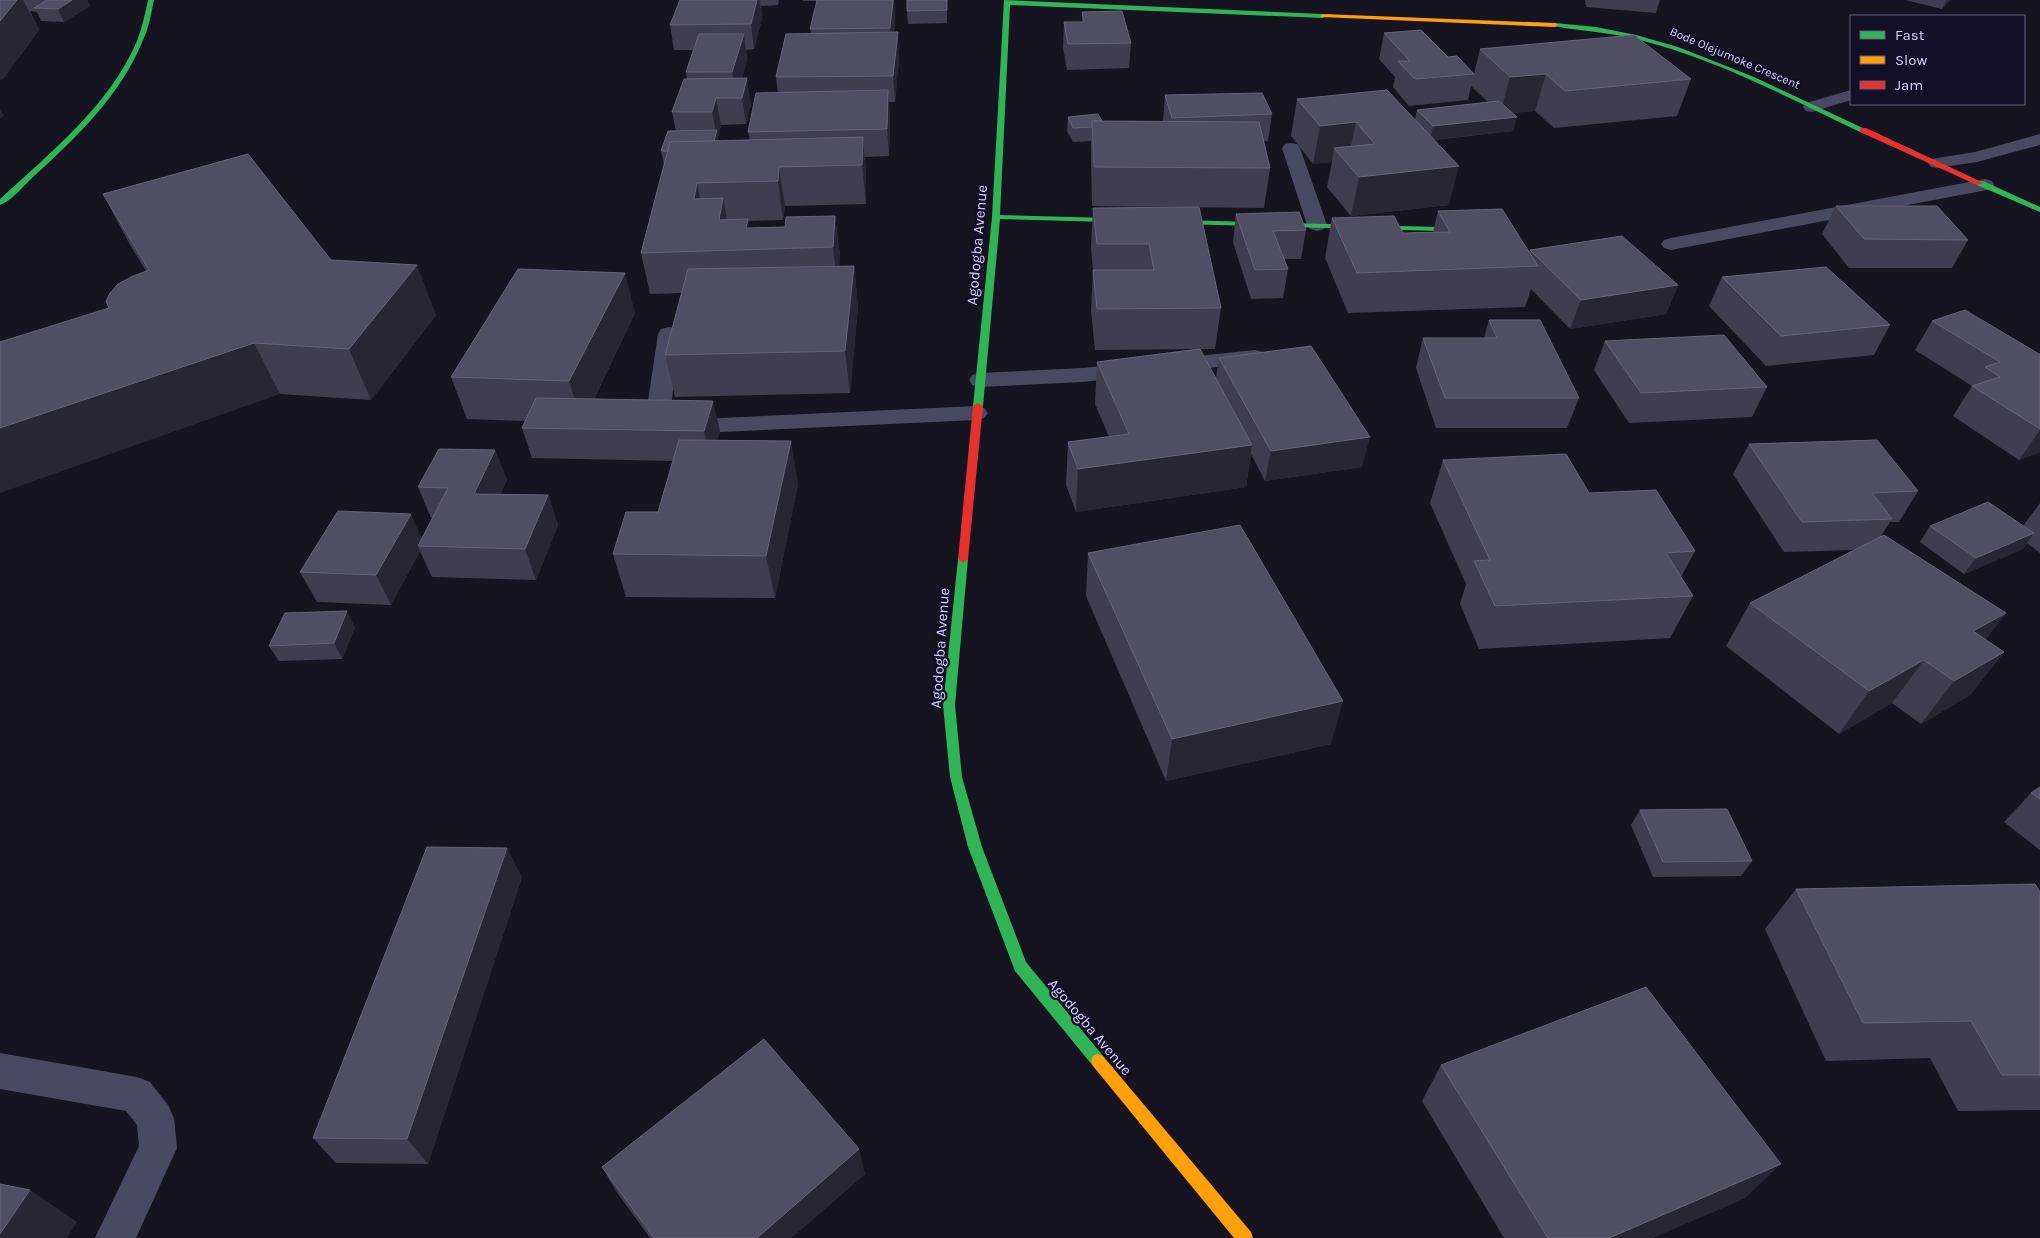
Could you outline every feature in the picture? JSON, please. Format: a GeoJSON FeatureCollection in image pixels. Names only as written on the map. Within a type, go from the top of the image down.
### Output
{"type":"FeatureCollection","features":[{"type":"Feature","properties":{"kind":"street"},"geometry":{"type":"LineString","coordinates":[[0,203],[79,128],[118,83],[140,41],[151,0]]}},
{"type":"Feature","properties":{"kind":"street","name":"Bode Olejumoke Crescent"},"geometry":{"type":"LineString","coordinates":[[1007,2],[1562,25],[1616,31],[1658,41],[1702,57],[2040,210]]}},
{"type":"Feature","properties":{"kind":"street","name":"Agodogba Avenue"},"geometry":{"type":"LineString","coordinates":[[1007,2],[996,216],[949,705],[956,777],[975,847],[1020,966],[1245,1238]]}},
{"type":"Feature","properties":{"kind":"street"},"geometry":{"type":"LineString","coordinates":[[1812,107],[1850,95]]}},
{"type":"Feature","properties":{"kind":"street"},"geometry":{"type":"LineString","coordinates":[[1937,163],[1977,157],[2040,139]]}},
{"type":"Feature","properties":{"kind":"street"},"geometry":{"type":"LineString","coordinates":[[1291,148],[1317,225]]}},
{"type":"Feature","properties":{"kind":"street"},"geometry":{"type":"LineString","coordinates":[[1670,244],[1985,185]]}},
{"type":"Feature","properties":{"kind":"street"},"geometry":{"type":"LineString","coordinates":[[996,216],[1439,229]]}},
{"type":"Feature","properties":{"kind":"street"},"geometry":{"type":"LineString","coordinates":[[669,334],[658,414],[665,424],[680,427],[976,413]]}},
{"type":"Feature","properties":{"kind":"street"},"geometry":{"type":"LineString","coordinates":[[980,380],[1083,375],[1279,354]]}},
{"type":"Feature","properties":{"kind":"street"},"geometry":{"type":"LineString","coordinates":[[0,1071],[137,1095],[156,1118],[158,1148],[115,1238]]}},
{"type":"Feature","properties":{"kind":"building"},"geometry":{"type":"Polygon","coordinates":[[[0,0],[17,0],[0,21],[0,0]]]}},
{"type":"Feature","properties":{"kind":"building"},"geometry":{"type":"Polygon","coordinates":[[[47,0],[72,0],[58,9],[34,8],[47,0]]]}},
{"type":"Feature","properties":{"kind":"building"},"geometry":{"type":"Polygon","coordinates":[[[680,0],[757,0],[751,24],[670,25],[680,0]]]}},
{"type":"Feature","properties":{"kind":"building"},"geometry":{"type":"Polygon","coordinates":[[[817,0],[893,0],[890,28],[810,29],[817,0]]]}},
{"type":"Feature","properties":{"kind":"building"},"geometry":{"type":"Polygon","coordinates":[[[907,0],[947,0],[947,10],[907,11],[907,0]]]}},
{"type":"Feature","properties":{"kind":"building"},"geometry":{"type":"Polygon","coordinates":[[[1122,11],[1131,43],[1068,44],[1064,22],[1084,22],[1082,12],[1122,11]]]}},
{"type":"Feature","properties":{"kind":"building"},"geometry":{"type":"Polygon","coordinates":[[[1421,30],[1448,57],[1457,56],[1474,74],[1415,79],[1398,61],[1410,61],[1384,33],[1421,30]]]}},
{"type":"Feature","properties":{"kind":"building"},"geometry":{"type":"Polygon","coordinates":[[[898,32],[893,76],[776,77],[786,34],[898,32]]]}},
{"type":"Feature","properties":{"kind":"building"},"geometry":{"type":"Polygon","coordinates":[[[699,34],[744,34],[732,72],[686,72],[699,34]]]}},
{"type":"Feature","properties":{"kind":"building"},"geometry":{"type":"Polygon","coordinates":[[[1634,35],[1691,79],[1565,91],[1546,74],[1510,77],[1480,49],[1634,35]]]}},
{"type":"Feature","properties":{"kind":"building"},"geometry":{"type":"Polygon","coordinates":[[[747,78],[742,98],[716,98],[712,112],[672,112],[684,79],[747,78]]]}},
{"type":"Feature","properties":{"kind":"building"},"geometry":{"type":"Polygon","coordinates":[[[888,90],[887,129],[748,132],[756,93],[888,90]]]}},
{"type":"Feature","properties":{"kind":"building"},"geometry":{"type":"Polygon","coordinates":[[[1387,90],[1459,166],[1359,177],[1334,148],[1375,144],[1356,122],[1320,126],[1297,99],[1387,90]]]}},
{"type":"Feature","properties":{"kind":"building"},"geometry":{"type":"Polygon","coordinates":[[[1262,93],[1272,114],[1172,118],[1165,95],[1262,93]]]}},
{"type":"Feature","properties":{"kind":"building"},"geometry":{"type":"Polygon","coordinates":[[[1499,101],[1517,117],[1433,126],[1417,110],[1499,101]]]}},
{"type":"Feature","properties":{"kind":"building"},"geometry":{"type":"Polygon","coordinates":[[[1098,114],[1102,121],[1092,121],[1092,127],[1073,128],[1068,117],[1098,114]]]}},
{"type":"Feature","properties":{"kind":"building"},"geometry":{"type":"Polygon","coordinates":[[[1092,121],[1259,122],[1270,168],[1094,167],[1092,121]]]}},
{"type":"Feature","properties":{"kind":"building"},"geometry":{"type":"Polygon","coordinates":[[[717,130],[714,141],[670,142],[668,151],[661,151],[668,131],[717,130]]]}},
{"type":"Feature","properties":{"kind":"building"},"geometry":{"type":"Polygon","coordinates":[[[863,137],[862,165],[779,167],[778,181],[697,183],[694,199],[723,198],[719,220],[748,219],[746,228],[785,227],[786,217],[835,216],[833,247],[641,253],[670,142],[863,137]]]}},
{"type":"Feature","properties":{"kind":"building"},"geometry":{"type":"Polygon","coordinates":[[[248,154],[331,260],[417,265],[349,349],[254,343],[0,428],[0,342],[109,308],[106,301],[118,284],[149,270],[103,194],[248,154]]]}},
{"type":"Feature","properties":{"kind":"building"},"geometry":{"type":"Polygon","coordinates":[[[1836,206],[1937,206],[1968,240],[1864,239],[1836,206]]]}},
{"type":"Feature","properties":{"kind":"building"},"geometry":{"type":"Polygon","coordinates":[[[1199,207],[1221,308],[1097,309],[1093,270],[1154,270],[1149,244],[1097,244],[1093,208],[1199,207]]]}},
{"type":"Feature","properties":{"kind":"building"},"geometry":{"type":"Polygon","coordinates":[[[1502,209],[1538,266],[1357,273],[1332,218],[1394,216],[1403,233],[1450,232],[1438,211],[1502,209]]]}},
{"type":"Feature","properties":{"kind":"building"},"geometry":{"type":"Polygon","coordinates":[[[1299,212],[1306,230],[1273,231],[1288,269],[1255,270],[1236,214],[1299,212]]]}},
{"type":"Feature","properties":{"kind":"building"},"geometry":{"type":"Polygon","coordinates":[[[1622,236],[1678,285],[1581,300],[1530,250],[1622,236]]]}},
{"type":"Feature","properties":{"kind":"building"},"geometry":{"type":"Polygon","coordinates":[[[854,266],[845,351],[665,355],[688,269],[854,266]]]}},
{"type":"Feature","properties":{"kind":"building"},"geometry":{"type":"Polygon","coordinates":[[[1826,267],[1890,325],[1781,336],[1722,277],[1826,267]]]}},
{"type":"Feature","properties":{"kind":"building"},"geometry":{"type":"Polygon","coordinates":[[[518,269],[625,273],[569,381],[451,377],[518,269]]]}},
{"type":"Feature","properties":{"kind":"building"},"geometry":{"type":"Polygon","coordinates":[[[1965,310],[2040,354],[2040,429],[1972,386],[2000,377],[1985,367],[2000,362],[1932,321],[1965,310]]]}},
{"type":"Feature","properties":{"kind":"building"},"geometry":{"type":"Polygon","coordinates":[[[1489,320],[1540,320],[1579,398],[1445,398],[1423,338],[1497,338],[1489,320]]]}},
{"type":"Feature","properties":{"kind":"building"},"geometry":{"type":"Polygon","coordinates":[[[1724,335],[1767,387],[1641,393],[1605,341],[1724,335]]]}},
{"type":"Feature","properties":{"kind":"building"},"geometry":{"type":"Polygon","coordinates":[[[1311,346],[1370,437],[1271,451],[1219,358],[1311,346]]]}},
{"type":"Feature","properties":{"kind":"building"},"geometry":{"type":"Polygon","coordinates":[[[1200,349],[1252,445],[1078,469],[1068,442],[1129,434],[1097,362],[1200,349]]]}},
{"type":"Feature","properties":{"kind":"building"},"geometry":{"type":"Polygon","coordinates":[[[536,398],[713,401],[704,431],[522,428],[536,398]]]}},
{"type":"Feature","properties":{"kind":"building"},"geometry":{"type":"Polygon","coordinates":[[[679,440],[791,441],[766,556],[613,554],[626,512],[658,512],[679,440]]]}},
{"type":"Feature","properties":{"kind":"building"},"geometry":{"type":"Polygon","coordinates":[[[1877,440],[1918,491],[1872,493],[1892,519],[1802,522],[1749,444],[1877,440]]]}},
{"type":"Feature","properties":{"kind":"building"},"geometry":{"type":"Polygon","coordinates":[[[439,449],[495,450],[474,494],[548,495],[525,549],[418,546],[448,488],[418,487],[439,449]]]}},
{"type":"Feature","properties":{"kind":"building"},"geometry":{"type":"Polygon","coordinates":[[[1566,454],[1589,493],[1656,490],[1695,551],[1666,553],[1693,596],[1495,606],[1474,561],[1490,560],[1443,460],[1566,454]]]}},
{"type":"Feature","properties":{"kind":"building"},"geometry":{"type":"Polygon","coordinates":[[[1988,502],[2034,533],[1976,558],[1930,526],[1988,502]]]}},
{"type":"Feature","properties":{"kind":"building"},"geometry":{"type":"Polygon","coordinates":[[[338,511],[411,514],[376,575],[300,572],[338,511]]]}},
{"type":"Feature","properties":{"kind":"building"},"geometry":{"type":"Polygon","coordinates":[[[1240,525],[1343,701],[1172,739],[1088,553],[1240,525]]]}},
{"type":"Feature","properties":{"kind":"building"},"geometry":{"type":"Polygon","coordinates":[[[1884,535],[2006,613],[1973,631],[2004,652],[1954,681],[1924,660],[1869,691],[1750,603],[1884,535]]]}},
{"type":"Feature","properties":{"kind":"building"},"geometry":{"type":"Polygon","coordinates":[[[347,611],[334,643],[269,646],[285,613],[347,611]]]}},
{"type":"Feature","properties":{"kind":"building"},"geometry":{"type":"Polygon","coordinates":[[[2040,787],[2040,799],[2031,793],[2040,787]]]}},
{"type":"Feature","properties":{"kind":"building"},"geometry":{"type":"Polygon","coordinates":[[[1727,809],[1752,861],[1663,862],[1640,810],[1727,809]]]}},
{"type":"Feature","properties":{"kind":"building"},"geometry":{"type":"Polygon","coordinates":[[[427,847],[507,848],[407,1139],[313,1138],[427,847]]]}},
{"type":"Feature","properties":{"kind":"building"},"geometry":{"type":"Polygon","coordinates":[[[2035,884],[2040,892],[2040,1075],[2002,1075],[1971,1021],[1863,1023],[1796,889],[2035,884]]]}},
{"type":"Feature","properties":{"kind":"building"},"geometry":{"type":"Polygon","coordinates":[[[1646,987],[1781,1164],[1609,1238],[1548,1238],[1441,1065],[1646,987]]]}},
{"type":"Feature","properties":{"kind":"building"},"geometry":{"type":"Polygon","coordinates":[[[764,1039],[859,1149],[757,1238],[654,1238],[602,1167],[764,1039]]]}},
{"type":"Feature","properties":{"kind":"building"},"geometry":{"type":"Polygon","coordinates":[[[0,1184],[30,1190],[0,1234],[0,1184]]]}},
{"type":"Feature","properties":{"kind":"traffic: fast"},"geometry":{"type":"LineString","coordinates":[[0,203],[79,129],[114,88],[140,41],[151,0]]}},
{"type":"Feature","properties":{"kind":"traffic: fast"},"geometry":{"type":"LineString","coordinates":[[978,406],[996,217],[1007,0]]}},
{"type":"Feature","properties":{"kind":"traffic: fast"},"geometry":{"type":"LineString","coordinates":[[1007,3],[1323,16]]}},
{"type":"Feature","properties":{"kind":"traffic: fast"},"geometry":{"type":"LineString","coordinates":[[1555,25],[1596,29],[1676,48],[1752,78],[1863,130]]}},
{"type":"Feature","properties":{"kind":"traffic: fast"},"geometry":{"type":"LineString","coordinates":[[1980,183],[2040,210]]}},
{"type":"Feature","properties":{"kind":"traffic: fast"},"geometry":{"type":"LineString","coordinates":[[996,217],[1439,229]]}},
{"type":"Feature","properties":{"kind":"traffic: fast"},"geometry":{"type":"LineString","coordinates":[[963,559],[949,705],[956,777],[975,847],[1020,966],[1098,1061]]}},
{"type":"Feature","properties":{"kind":"traffic: slow"},"geometry":{"type":"LineString","coordinates":[[1323,16],[1555,25]]}},
{"type":"Feature","properties":{"kind":"traffic: slow"},"geometry":{"type":"LineString","coordinates":[[1098,1061],[1245,1238]]}},
{"type":"Feature","properties":{"kind":"traffic: jam"},"geometry":{"type":"LineString","coordinates":[[1863,130],[1980,183]]}},
{"type":"Feature","properties":{"kind":"traffic: jam"},"geometry":{"type":"LineString","coordinates":[[963,559],[978,406]]}}]}
